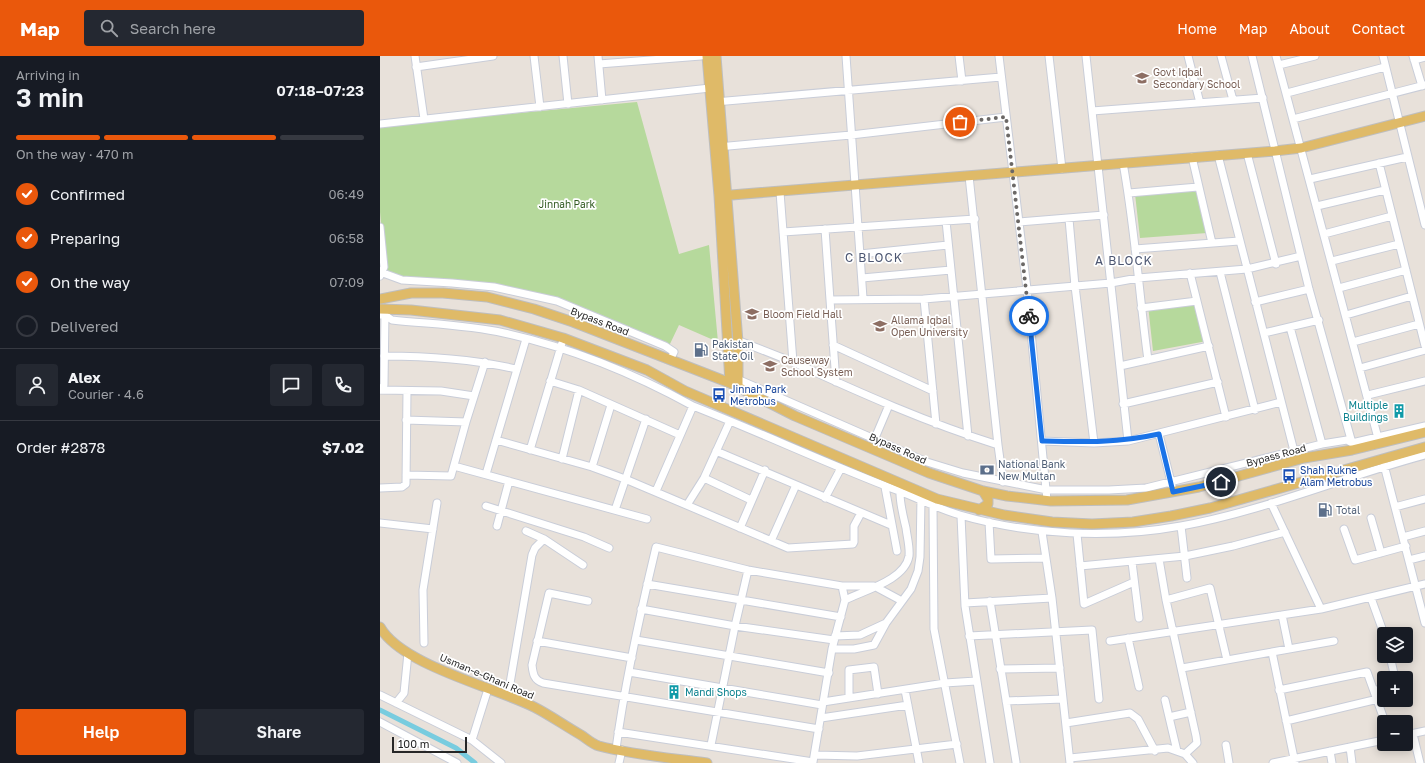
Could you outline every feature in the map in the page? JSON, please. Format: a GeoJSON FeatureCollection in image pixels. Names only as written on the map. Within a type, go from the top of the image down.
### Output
{"type":"FeatureCollection","features":[{"type":"Feature","properties":{"kind":"main road"},"geometry":{"type":"LineString","coordinates":[[707,56],[710,88],[715,102]]}},
{"type":"Feature","properties":{"kind":"main road"},"geometry":{"type":"LineString","coordinates":[[716,56],[715,102],[738,342],[734,381]]}},
{"type":"Feature","properties":{"kind":"main road"},"geometry":{"type":"LineString","coordinates":[[723,196],[855,186],[1013,171],[1062,169],[1192,157],[1275,152],[1301,148],[1425,118]]}},
{"type":"Feature","properties":{"kind":"main road"},"geometry":{"type":"LineString","coordinates":[[723,196],[728,348],[734,381]]}},
{"type":"Feature","properties":{"kind":"main road","name":"Bypass Road"},"geometry":{"type":"LineString","coordinates":[[384,298],[411,292],[487,298],[534,309],[573,322],[670,360],[734,381],[795,416],[929,473],[983,491],[1001,495],[1047,500],[1127,500],[1221,482],[1304,458],[1352,450],[1425,432]]}},
{"type":"Feature","properties":{"kind":"main road"},"geometry":{"type":"LineString","coordinates":[[384,298],[383,312],[411,310],[500,320],[562,343],[647,370],[729,417],[900,488],[921,492],[937,499],[996,514],[1052,522],[1092,524],[1133,522],[1172,516],[1210,508],[1425,447]]}},
{"type":"Feature","properties":{"kind":"main road"},"geometry":{"type":"LineString","coordinates":[[979,510],[988,504],[988,499],[983,491]]}},
{"type":"Feature","properties":{"kind":"main road"},"geometry":{"type":"LineString","coordinates":[[996,514],[992,509],[991,504],[1001,495]]}},
{"type":"Feature","properties":{"kind":"main road","name":"Usman-e-Ghani Road"},"geometry":{"type":"LineString","coordinates":[[382,632],[408,653],[488,689],[508,695],[535,708],[597,745],[707,763]]}},
{"type":"Feature","properties":{"kind":"street"},"geometry":{"type":"LineString","coordinates":[[415,56],[424,119]]}},
{"type":"Feature","properties":{"kind":"street"},"geometry":{"type":"LineString","coordinates":[[416,67],[470,58],[493,56]]}},
{"type":"Feature","properties":{"kind":"street"},"geometry":{"type":"LineString","coordinates":[[534,56],[540,106]]}},
{"type":"Feature","properties":{"kind":"street"},"geometry":{"type":"LineString","coordinates":[[563,56],[568,104]]}},
{"type":"Feature","properties":{"kind":"street"},"geometry":{"type":"LineString","coordinates":[[598,56],[602,100]]}},
{"type":"Feature","properties":{"kind":"street"},"geometry":{"type":"LineString","coordinates":[[599,64],[648,58],[701,56]]}},
{"type":"Feature","properties":{"kind":"street"},"geometry":{"type":"LineString","coordinates":[[846,56],[863,298]]}},
{"type":"Feature","properties":{"kind":"street"},"geometry":{"type":"LineString","coordinates":[[960,56],[962,81]]}},
{"type":"Feature","properties":{"kind":"street"},"geometry":{"type":"LineString","coordinates":[[999,56],[1027,289],[1047,500]]}},
{"type":"Feature","properties":{"kind":"street"},"geometry":{"type":"LineString","coordinates":[[1049,56],[1062,169]]}},
{"type":"Feature","properties":{"kind":"street"},"geometry":{"type":"LineString","coordinates":[[1086,56],[1128,441]]}},
{"type":"Feature","properties":{"kind":"street"},"geometry":{"type":"LineString","coordinates":[[1188,56],[1200,103]]}},
{"type":"Feature","properties":{"kind":"street"},"geometry":{"type":"LineString","coordinates":[[1221,56],[1233,100]]}},
{"type":"Feature","properties":{"kind":"street"},"geometry":{"type":"LineString","coordinates":[[1252,56],[1309,289],[1319,320],[1352,443]]}},
{"type":"Feature","properties":{"kind":"street"},"geometry":{"type":"LineString","coordinates":[[1276,56],[1368,395],[1378,438]]}},
{"type":"Feature","properties":{"kind":"street"},"geometry":{"type":"LineString","coordinates":[[1279,65],[1315,56]]}},
{"type":"Feature","properties":{"kind":"street"},"geometry":{"type":"LineString","coordinates":[[1383,56],[1425,225]]}},
{"type":"Feature","properties":{"kind":"street"},"geometry":{"type":"LineString","coordinates":[[1293,119],[1423,86],[1414,58],[1425,57]]}},
{"type":"Feature","properties":{"kind":"street"},"geometry":{"type":"LineString","coordinates":[[1287,92],[1385,67]]}},
{"type":"Feature","properties":{"kind":"street"},"geometry":{"type":"LineString","coordinates":[[715,102],[1001,77]]}},
{"type":"Feature","properties":{"kind":"street"},"geometry":{"type":"LineString","coordinates":[[380,124],[710,88]]}},
{"type":"Feature","properties":{"kind":"street"},"geometry":{"type":"LineString","coordinates":[[1092,111],[1263,98]]}},
{"type":"Feature","properties":{"kind":"street"},"geometry":{"type":"LineString","coordinates":[[719,147],[851,135],[1006,117]]}},
{"type":"Feature","properties":{"kind":"street"},"geometry":{"type":"LineString","coordinates":[[1247,153],[1276,264]]}},
{"type":"Feature","properties":{"kind":"street"},"geometry":{"type":"LineString","coordinates":[[1218,155],[1294,451]]}},
{"type":"Feature","properties":{"kind":"street"},"geometry":{"type":"LineString","coordinates":[[1192,157],[1212,242]]}},
{"type":"Feature","properties":{"kind":"street"},"geometry":{"type":"LineString","coordinates":[[1310,179],[1407,157]]}},
{"type":"Feature","properties":{"kind":"street"},"geometry":{"type":"LineString","coordinates":[[1123,163],[1129,193],[1148,360]]}},
{"type":"Feature","properties":{"kind":"street"},"geometry":{"type":"LineString","coordinates":[[1379,163],[1425,346]]}},
{"type":"Feature","properties":{"kind":"street"},"geometry":{"type":"LineString","coordinates":[[969,176],[975,219],[1003,482]]}},
{"type":"Feature","properties":{"kind":"street"},"geometry":{"type":"LineString","coordinates":[[1129,193],[1198,186]]}},
{"type":"Feature","properties":{"kind":"street"},"geometry":{"type":"LineString","coordinates":[[1317,206],[1385,190]]}},
{"type":"Feature","properties":{"kind":"street"},"geometry":{"type":"LineString","coordinates":[[780,192],[793,362]]}},
{"type":"Feature","properties":{"kind":"street"},"geometry":{"type":"LineString","coordinates":[[1019,222],[1104,214]]}},
{"type":"Feature","properties":{"kind":"street"},"geometry":{"type":"LineString","coordinates":[[1324,234],[1392,216]]}},
{"type":"Feature","properties":{"kind":"street"},"geometry":{"type":"LineString","coordinates":[[1069,218],[1075,286],[1094,442]]}},
{"type":"Feature","properties":{"kind":"street"},"geometry":{"type":"LineString","coordinates":[[783,232],[975,219]]}},
{"type":"Feature","properties":{"kind":"street"},"geometry":{"type":"LineString","coordinates":[[946,220],[968,436]]}},
{"type":"Feature","properties":{"kind":"street"},"geometry":{"type":"LineString","coordinates":[[380,228],[381,274],[402,280],[494,287],[557,301],[665,346],[674,352],[670,360]]}},
{"type":"Feature","properties":{"kind":"street"},"geometry":{"type":"LineString","coordinates":[[825,229],[836,382]]}},
{"type":"Feature","properties":{"kind":"street"},"geometry":{"type":"LineString","coordinates":[[1135,249],[1239,241]]}},
{"type":"Feature","properties":{"kind":"street"},"geometry":{"type":"LineString","coordinates":[[1332,261],[1399,244]]}},
{"type":"Feature","properties":{"kind":"street"},"geometry":{"type":"LineString","coordinates":[[860,254],[948,245]]}},
{"type":"Feature","properties":{"kind":"street"},"geometry":{"type":"LineString","coordinates":[[830,300],[863,298],[924,299],[1111,283],[1138,278],[1247,269],[1276,264],[1301,256]]}},
{"type":"Feature","properties":{"kind":"street"},"geometry":{"type":"LineString","coordinates":[[862,278],[951,270]]}},
{"type":"Feature","properties":{"kind":"street"},"geometry":{"type":"LineString","coordinates":[[1339,288],[1406,270]]}},
{"type":"Feature","properties":{"kind":"street"},"geometry":{"type":"LineString","coordinates":[[1220,272],[1255,410]]}},
{"type":"Feature","properties":{"kind":"street"},"geometry":{"type":"LineString","coordinates":[[1190,273],[1226,417]]}},
{"type":"Feature","properties":{"kind":"street"},"geometry":{"type":"LineString","coordinates":[[1255,302],[1309,289]]}},
{"type":"Feature","properties":{"kind":"street"},"geometry":{"type":"LineString","coordinates":[[1346,315],[1412,296]]}},
{"type":"Feature","properties":{"kind":"street"},"geometry":{"type":"LineString","coordinates":[[924,299],[936,424]]}},
{"type":"Feature","properties":{"kind":"street"},"geometry":{"type":"LineString","coordinates":[[1141,308],[1197,301]]}},
{"type":"Feature","properties":{"kind":"street"},"geometry":{"type":"LineString","coordinates":[[383,312],[392,320],[476,328],[526,338],[562,343],[674,395],[693,406],[729,417],[885,487],[900,488],[921,502],[961,516],[1042,532],[1077,534],[1121,532],[1181,526],[1272,503],[1384,466],[1425,455]]}},
{"type":"Feature","properties":{"kind":"street"},"geometry":{"type":"LineString","coordinates":[[380,390],[384,385],[383,312]]}},
{"type":"Feature","properties":{"kind":"street"},"geometry":{"type":"LineString","coordinates":[[1264,333],[1319,320]]}},
{"type":"Feature","properties":{"kind":"street"},"geometry":{"type":"LineString","coordinates":[[1353,342],[1419,324]]}},
{"type":"Feature","properties":{"kind":"street"},"geometry":{"type":"LineString","coordinates":[[1290,327],[1322,444]]}},
{"type":"Feature","properties":{"kind":"street"},"geometry":{"type":"LineString","coordinates":[[486,474],[526,338]]}},
{"type":"Feature","properties":{"kind":"street"},"geometry":{"type":"LineString","coordinates":[[728,348],[738,342],[742,342],[793,362],[888,405],[968,436],[998,445]]}},
{"type":"Feature","properties":{"kind":"street"},"geometry":{"type":"LineString","coordinates":[[530,450],[562,343]]}},
{"type":"Feature","properties":{"kind":"street"},"geometry":{"type":"LineString","coordinates":[[833,345],[933,392]]}},
{"type":"Feature","properties":{"kind":"street"},"geometry":{"type":"LineString","coordinates":[[1120,366],[1209,346]]}},
{"type":"Feature","properties":{"kind":"street"},"geometry":{"type":"LineString","coordinates":[[1360,368],[1425,350]]}},
{"type":"Feature","properties":{"kind":"street"},"geometry":{"type":"LineString","coordinates":[[384,356],[426,356],[485,362],[516,369]]}},
{"type":"Feature","properties":{"kind":"street"},"geometry":{"type":"LineString","coordinates":[[406,475],[451,476],[485,362]]}},
{"type":"Feature","properties":{"kind":"street"},"geometry":{"type":"LineString","coordinates":[[1368,395],[1425,380]]}},
{"type":"Feature","properties":{"kind":"street"},"geometry":{"type":"LineString","coordinates":[[550,381],[579,390],[680,435]]}},
{"type":"Feature","properties":{"kind":"street"},"geometry":{"type":"LineString","coordinates":[[734,381],[875,438],[927,462],[963,473],[1047,490],[1132,489],[1171,482],[1322,444],[1347,440],[1352,443],[1425,426]]}},
{"type":"Feature","properties":{"kind":"street"},"geometry":{"type":"LineString","coordinates":[[1124,404],[1218,382]]}},
{"type":"Feature","properties":{"kind":"street"},"geometry":{"type":"LineString","coordinates":[[380,390],[441,391],[474,396]]}},
{"type":"Feature","properties":{"kind":"street"},"geometry":{"type":"LineString","coordinates":[[562,459],[579,390]]}},
{"type":"Feature","properties":{"kind":"street"},"geometry":{"type":"LineString","coordinates":[[380,488],[405,486],[406,391]]}},
{"type":"Feature","properties":{"kind":"street"},"geometry":{"type":"LineString","coordinates":[[1042,441],[1128,441],[1255,410],[1281,402]]}},
{"type":"Feature","properties":{"kind":"street"},"geometry":{"type":"LineString","coordinates":[[592,467],[611,404]]}},
{"type":"Feature","properties":{"kind":"street"},"geometry":{"type":"LineString","coordinates":[[875,438],[888,405]]}},
{"type":"Feature","properties":{"kind":"street"},"geometry":{"type":"LineString","coordinates":[[656,491],[693,406]]}},
{"type":"Feature","properties":{"kind":"street"},"geometry":{"type":"LineString","coordinates":[[687,506],[704,478],[729,417]]}},
{"type":"Feature","properties":{"kind":"street"},"geometry":{"type":"LineString","coordinates":[[615,510],[646,419]]}},
{"type":"Feature","properties":{"kind":"street"},"geometry":{"type":"LineString","coordinates":[[406,420],[466,422]]}},
{"type":"Feature","properties":{"kind":"street"},"geometry":{"type":"LineString","coordinates":[[1159,434],[1173,492]]}},
{"type":"Feature","properties":{"kind":"street"},"geometry":{"type":"LineString","coordinates":[[496,440],[592,467],[625,479],[788,548],[852,544],[854,526],[861,513]]}},
{"type":"Feature","properties":{"kind":"street"},"geometry":{"type":"LineString","coordinates":[[716,451],[765,470],[796,486],[891,525]]}},
{"type":"Feature","properties":{"kind":"street"},"geometry":{"type":"LineString","coordinates":[[454,466],[647,518]]}},
{"type":"Feature","properties":{"kind":"street"},"geometry":{"type":"LineString","coordinates":[[1384,466],[1425,623]]}},
{"type":"Feature","properties":{"kind":"street"},"geometry":{"type":"LineString","coordinates":[[825,498],[841,468]]}},
{"type":"Feature","properties":{"kind":"street"},"geometry":{"type":"LineString","coordinates":[[740,528],[765,470]]}},
{"type":"Feature","properties":{"kind":"street"},"geometry":{"type":"LineString","coordinates":[[704,478],[751,500]]}},
{"type":"Feature","properties":{"kind":"street"},"geometry":{"type":"LineString","coordinates":[[497,526],[509,481]]}},
{"type":"Feature","properties":{"kind":"street"},"geometry":{"type":"LineString","coordinates":[[771,541],[796,486]]}},
{"type":"Feature","properties":{"kind":"street"},"geometry":{"type":"LineString","coordinates":[[885,487],[897,551]]}},
{"type":"Feature","properties":{"kind":"street"},"geometry":{"type":"LineString","coordinates":[[845,600],[874,586],[886,583],[907,563],[909,555],[908,542],[900,488]]}},
{"type":"Feature","properties":{"kind":"street"},"geometry":{"type":"LineString","coordinates":[[832,649],[871,647],[878,641],[886,623],[911,589],[918,571],[920,557],[921,492]]}},
{"type":"Feature","properties":{"kind":"street"},"geometry":{"type":"LineString","coordinates":[[1395,507],[1425,499]]}},
{"type":"Feature","properties":{"kind":"street"},"geometry":{"type":"LineString","coordinates":[[424,643],[423,590],[425,568],[434,529],[437,503]]}},
{"type":"Feature","properties":{"kind":"street"},"geometry":{"type":"LineString","coordinates":[[1272,503],[1321,609]]}},
{"type":"Feature","properties":{"kind":"street"},"geometry":{"type":"LineString","coordinates":[[486,506],[576,535],[609,548]]}},
{"type":"Feature","properties":{"kind":"street"},"geometry":{"type":"LineString","coordinates":[[933,506],[934,629],[960,763]]}},
{"type":"Feature","properties":{"kind":"street"},"geometry":{"type":"LineString","coordinates":[[961,516],[965,603],[990,763]]}},
{"type":"Feature","properties":{"kind":"street"},"geometry":{"type":"LineString","coordinates":[[1371,518],[1381,553]]}},
{"type":"Feature","properties":{"kind":"street"},"geometry":{"type":"LineString","coordinates":[[989,522],[991,559],[1046,558]]}},
{"type":"Feature","properties":{"kind":"street"},"geometry":{"type":"LineString","coordinates":[[380,524],[434,529]]}},
{"type":"Feature","properties":{"kind":"street"},"geometry":{"type":"LineString","coordinates":[[1181,526],[1187,578]]}},
{"type":"Feature","properties":{"kind":"street"},"geometry":{"type":"LineString","coordinates":[[1344,529],[1355,560],[1406,546]]}},
{"type":"Feature","properties":{"kind":"street"},"geometry":{"type":"LineString","coordinates":[[526,531],[544,539],[583,566]]}},
{"type":"Feature","properties":{"kind":"street"},"geometry":{"type":"LineString","coordinates":[[1403,537],[1425,531]]}},
{"type":"Feature","properties":{"kind":"street"},"geometry":{"type":"LineString","coordinates":[[1042,532],[1052,598],[1070,760],[1168,748],[1185,754],[1193,763]]}},
{"type":"Feature","properties":{"kind":"street"},"geometry":{"type":"LineString","coordinates":[[1080,566],[1185,556],[1233,546],[1285,532]]}},
{"type":"Feature","properties":{"kind":"street"},"geometry":{"type":"LineString","coordinates":[[1077,534],[1084,604],[1134,582]]}},
{"type":"Feature","properties":{"kind":"street"},"geometry":{"type":"LineString","coordinates":[[508,695],[532,555],[535,548],[544,539]]}},
{"type":"Feature","properties":{"kind":"street"},"geometry":{"type":"LineString","coordinates":[[619,763],[618,732],[624,696],[641,609],[656,547],[748,570],[842,586],[874,586],[902,601]]}},
{"type":"Feature","properties":{"kind":"street"},"geometry":{"type":"LineString","coordinates":[[1409,560],[1425,556]]}},
{"type":"Feature","properties":{"kind":"street"},"geometry":{"type":"LineString","coordinates":[[1159,559],[1166,600],[1182,668],[1197,743],[1185,754]]}},
{"type":"Feature","properties":{"kind":"street"},"geometry":{"type":"LineString","coordinates":[[1132,562],[1139,618]]}},
{"type":"Feature","properties":{"kind":"street"},"geometry":{"type":"LineString","coordinates":[[711,745],[748,570]]}},
{"type":"Feature","properties":{"kind":"street"},"geometry":{"type":"LineString","coordinates":[[647,584],[841,617]]}},
{"type":"Feature","properties":{"kind":"street"},"geometry":{"type":"LineString","coordinates":[[1110,641],[1321,609],[1425,584]]}},
{"type":"Feature","properties":{"kind":"street"},"geometry":{"type":"LineString","coordinates":[[618,732],[711,745],[813,762],[832,649],[845,600],[845,591],[842,586]]}},
{"type":"Feature","properties":{"kind":"street"},"geometry":{"type":"LineString","coordinates":[[1166,600],[1210,588],[1228,660]]}},
{"type":"Feature","properties":{"kind":"street"},"geometry":{"type":"LineString","coordinates":[[588,601],[549,593],[532,665],[534,677],[537,681],[717,713],[819,729]]}},
{"type":"Feature","properties":{"kind":"street"},"geometry":{"type":"LineString","coordinates":[[965,603],[1052,598]]}},
{"type":"Feature","properties":{"kind":"street"},"geometry":{"type":"LineString","coordinates":[[1371,598],[1381,627]]}},
{"type":"Feature","properties":{"kind":"street"},"geometry":{"type":"LineString","coordinates":[[990,601],[1016,762]]}},
{"type":"Feature","properties":{"kind":"street"},"geometry":{"type":"LineString","coordinates":[[641,609],[735,626],[835,638],[860,635],[886,623]]}},
{"type":"Feature","properties":{"kind":"street"},"geometry":{"type":"LineString","coordinates":[[1282,615],[1289,649]]}},
{"type":"Feature","properties":{"kind":"street"},"geometry":{"type":"LineString","coordinates":[[969,636],[1092,630],[1099,698]]}},
{"type":"Feature","properties":{"kind":"street"},"geometry":{"type":"LineString","coordinates":[[1128,638],[1139,687]]}},
{"type":"Feature","properties":{"kind":"street"},"geometry":{"type":"LineString","coordinates":[[636,640],[829,673]]}},
{"type":"Feature","properties":{"kind":"street"},"geometry":{"type":"LineString","coordinates":[[537,641],[632,658]]}},
{"type":"Feature","properties":{"kind":"street"},"geometry":{"type":"LineString","coordinates":[[1182,668],[1334,641]]}},
{"type":"Feature","properties":{"kind":"street"},"geometry":{"type":"LineString","coordinates":[[1272,652],[1295,761]]}},
{"type":"Feature","properties":{"kind":"street"},"geometry":{"type":"LineString","coordinates":[[396,703],[404,693],[408,653]]}},
{"type":"Feature","properties":{"kind":"street"},"geometry":{"type":"LineString","coordinates":[[849,698],[849,670],[874,667],[878,694]]}},
{"type":"Feature","properties":{"kind":"street"},"geometry":{"type":"LineString","coordinates":[[1000,669],[1060,668]]}},
{"type":"Feature","properties":{"kind":"street"},"geometry":{"type":"LineString","coordinates":[[629,672],[822,703],[945,683],[976,681]]}},
{"type":"Feature","properties":{"kind":"street"},"geometry":{"type":"LineString","coordinates":[[1279,690],[1367,672],[1377,696]]}},
{"type":"Feature","properties":{"kind":"street"},"geometry":{"type":"LineString","coordinates":[[472,740],[488,689]]}},
{"type":"Feature","properties":{"kind":"street"},"geometry":{"type":"LineString","coordinates":[[905,690],[919,763]]}},
{"type":"Feature","properties":{"kind":"street"},"geometry":{"type":"LineString","coordinates":[[380,695],[472,740],[501,763]]}},
{"type":"Feature","properties":{"kind":"street"},"geometry":{"type":"LineString","coordinates":[[1006,701],[1064,699]]}},
{"type":"Feature","properties":{"kind":"street"},"geometry":{"type":"LineString","coordinates":[[1286,721],[1377,699]]}},
{"type":"Feature","properties":{"kind":"street"},"geometry":{"type":"LineString","coordinates":[[1165,700],[1177,751]]}},
{"type":"Feature","properties":{"kind":"street"},"geometry":{"type":"LineString","coordinates":[[821,718],[908,705]]}},
{"type":"Feature","properties":{"kind":"street"},"geometry":{"type":"LineString","coordinates":[[1169,717],[1191,712]]}},
{"type":"Feature","properties":{"kind":"street"},"geometry":{"type":"LineString","coordinates":[[1066,723],[1134,714],[1155,750]]}},
{"type":"Feature","properties":{"kind":"street"},"geometry":{"type":"LineString","coordinates":[[380,722],[457,763]]}},
{"type":"Feature","properties":{"kind":"street"},"geometry":{"type":"LineString","coordinates":[[1413,733],[1425,731]]}},
{"type":"Feature","properties":{"kind":"street"},"geometry":{"type":"LineString","coordinates":[[1273,763],[1295,761],[1330,751],[1377,741]]}},
{"type":"Feature","properties":{"kind":"street"},"geometry":{"type":"LineString","coordinates":[[815,755],[857,756],[957,744]]}},
{"type":"Feature","properties":{"kind":"street"},"geometry":{"type":"LineString","coordinates":[[1226,745],[1229,763]]}},
{"type":"Feature","properties":{"kind":"street"},"geometry":{"type":"LineString","coordinates":[[1413,745],[1420,763]]}},
{"type":"Feature","properties":{"kind":"street"},"geometry":{"type":"LineString","coordinates":[[1350,747],[1352,763]]}},
{"type":"Feature","properties":{"kind":"street"},"geometry":{"type":"LineString","coordinates":[[1330,751],[1332,763]]}},
{"type":"Feature","properties":{"kind":"green space","name":"Jinnah Park"},"geometry":{"type":"Polygon","coordinates":[[[637,102],[679,254],[709,245],[718,342],[679,325],[669,346],[553,297],[386,276],[380,212],[380,126],[637,102]]]}},
{"type":"Feature","properties":{"kind":"green space"},"geometry":{"type":"Polygon","coordinates":[[[1198,187],[1207,233],[1140,238],[1135,194],[1198,187]]]}},
{"type":"Feature","properties":{"kind":"green space"},"geometry":{"type":"Polygon","coordinates":[[[1197,299],[1207,341],[1153,351],[1148,305],[1197,299]]]}},
{"type":"Feature","properties":{"kind":"waterway"},"geometry":{"type":"LineString","coordinates":[[380,710],[456,748],[475,763]]}},
{"type":"Feature","properties":{"kind":"way so far"},"geometry":{"type":"LineString","coordinates":[[960,122],[1006,117],[1029,316]]}},
{"type":"Feature","properties":{"kind":"place","name":"Govt Iqbal Secondary School"},"geometry":{"type":"Point","coordinates":[1142,78]}},
{"type":"Feature","properties":{"kind":"place","name":"Bloom Field Hall"},"geometry":{"type":"Point","coordinates":[752,314]}},
{"type":"Feature","properties":{"kind":"place","name":"Allama Iqbal Open University"},"geometry":{"type":"Point","coordinates":[880,326]}},
{"type":"Feature","properties":{"kind":"place","name":"Pakistan State Oil"},"geometry":{"type":"Point","coordinates":[701,350]}},
{"type":"Feature","properties":{"kind":"place","name":"Causeway School System"},"geometry":{"type":"Point","coordinates":[770,366]}},
{"type":"Feature","properties":{"kind":"place","name":"Jinnah Park Metrobus"},"geometry":{"type":"Point","coordinates":[719,395]}},
{"type":"Feature","properties":{"kind":"place","name":"Multiple Buildings"},"geometry":{"type":"Point","coordinates":[1399,411]}},
{"type":"Feature","properties":{"kind":"place","name":"National Bank New Multan"},"geometry":{"type":"Point","coordinates":[987,470]}},
{"type":"Feature","properties":{"kind":"place","name":"Shah Rukne Alam Metrobus"},"geometry":{"type":"Point","coordinates":[1289,476]}},
{"type":"Feature","properties":{"kind":"place","name":"Total"},"geometry":{"type":"Point","coordinates":[1325,510]}},
{"type":"Feature","properties":{"kind":"place","name":"Mandi Shops"},"geometry":{"type":"Point","coordinates":[674,692]}},
{"type":"Feature","properties":{"kind":"district","name":"C BLOCK"},"geometry":{"type":"Point","coordinates":[874,257]}},
{"type":"Feature","properties":{"kind":"district","name":"A BLOCK"},"geometry":{"type":"Point","coordinates":[1124,260]}},
{"type":"Feature","properties":{"kind":"route"},"geometry":{"type":"LineString","coordinates":[[1029,316],[1042,441],[1128,441],[1159,434],[1173,492],[1221,482]]}}]}
